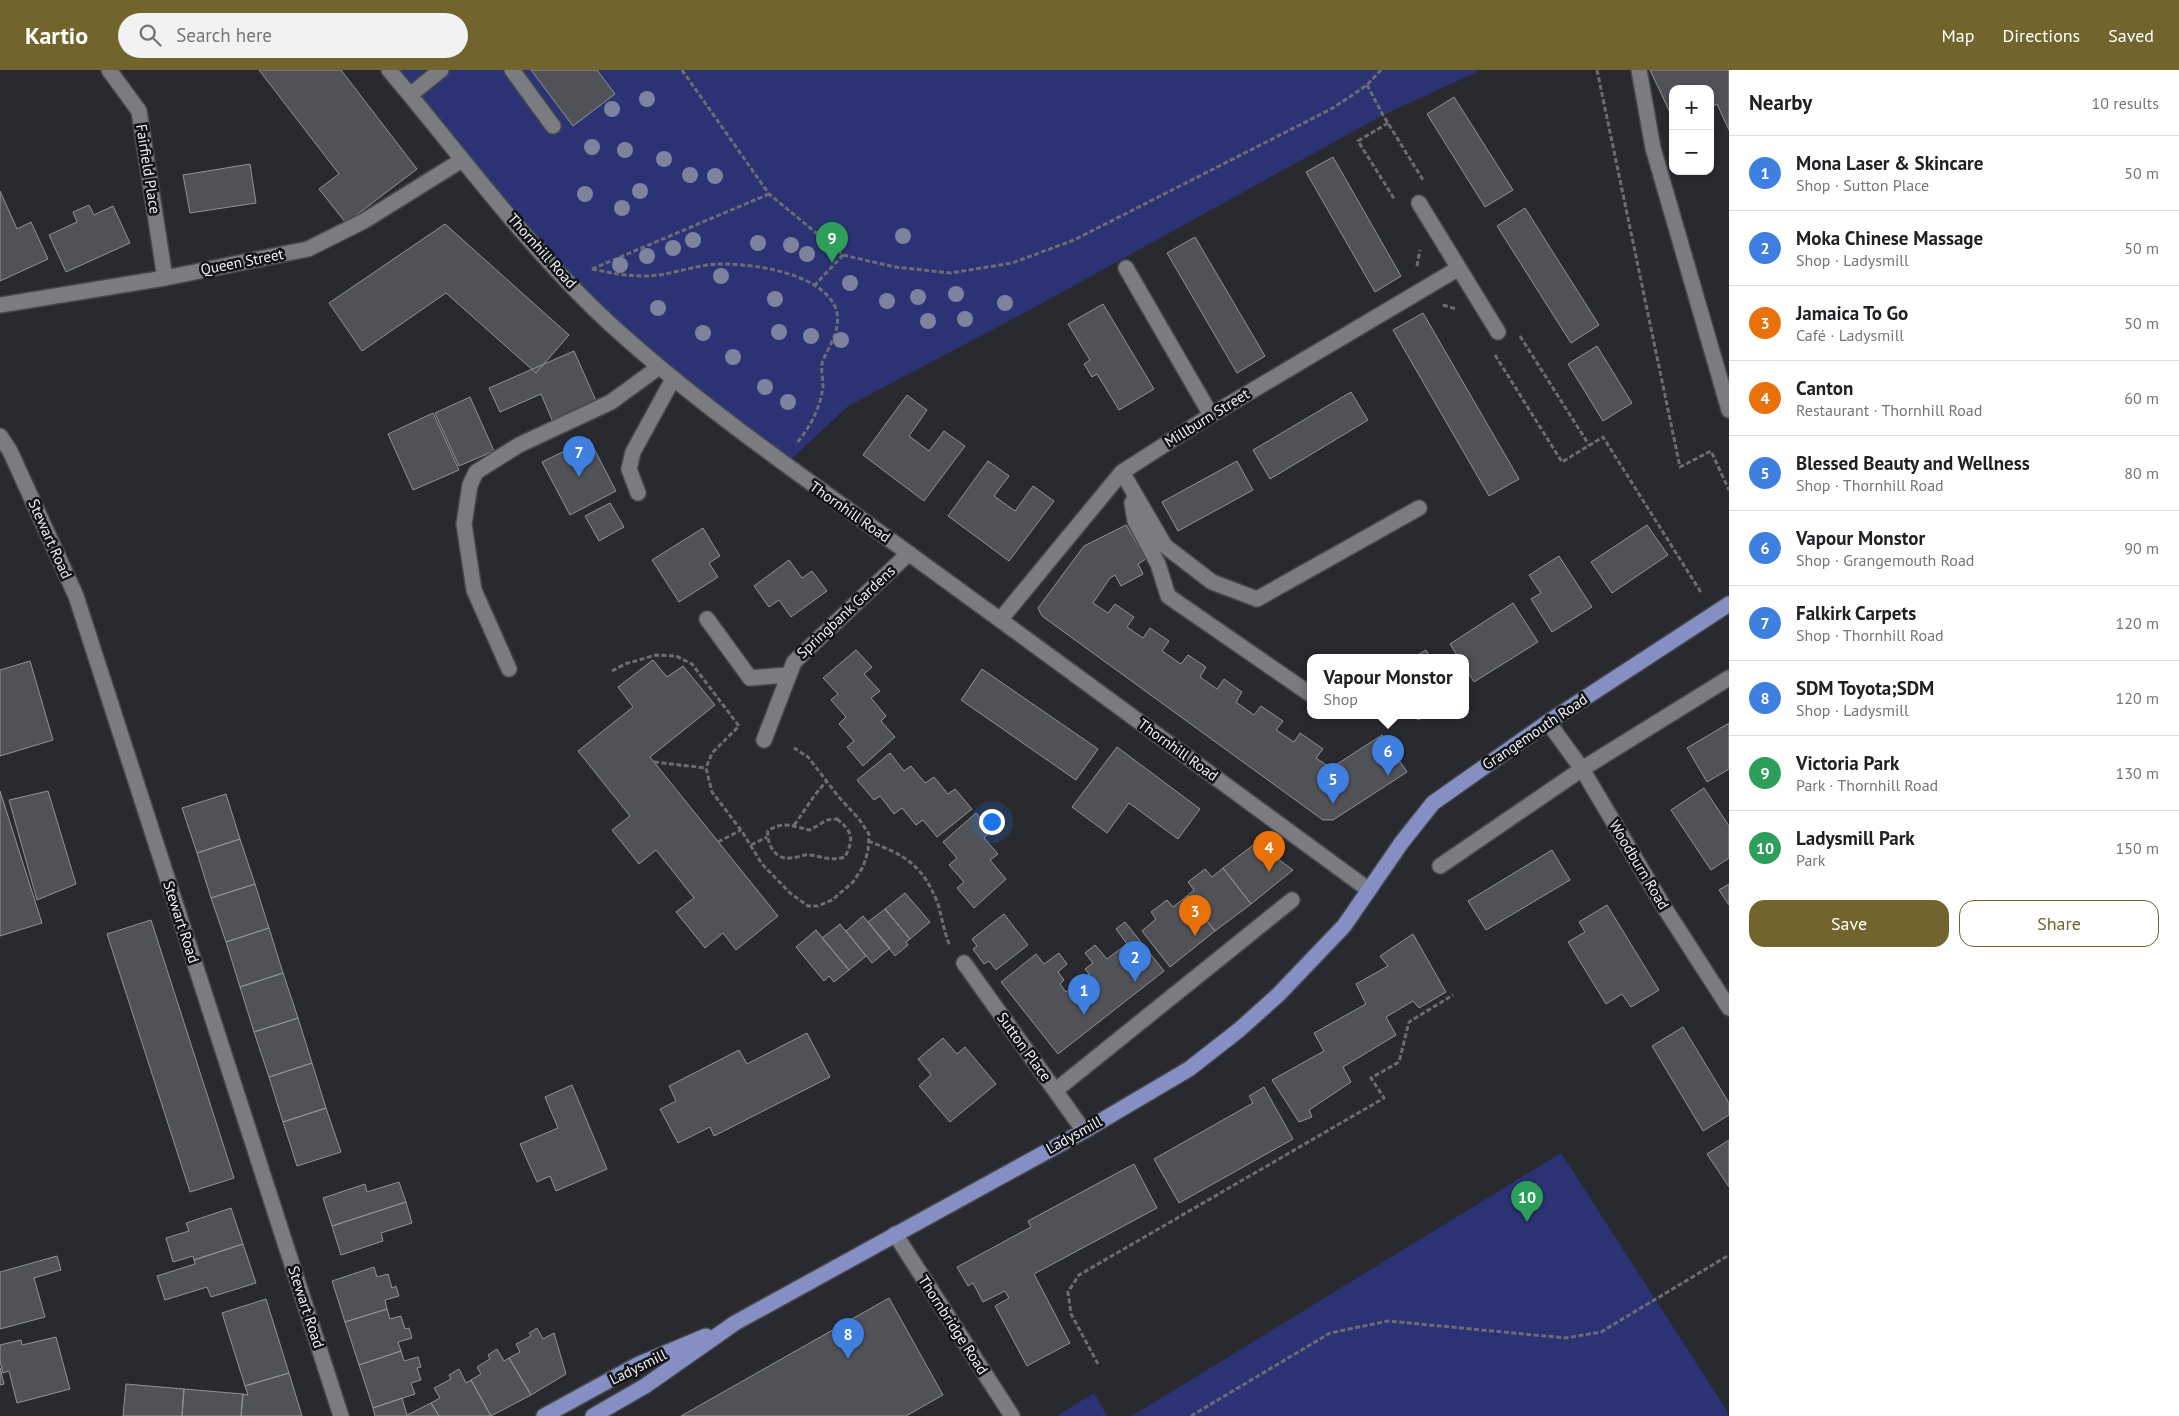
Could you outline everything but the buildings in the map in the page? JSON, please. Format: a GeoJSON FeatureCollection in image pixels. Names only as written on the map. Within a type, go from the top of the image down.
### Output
{"type":"FeatureCollection","features":[{"type":"Feature","properties":{"kind":"main road","name":"Grangemouth Road"},"geometry":{"type":"LineString","coordinates":[[1369,890],[1402,842],[1433,804],[1548,722],[1729,604]]}},
{"type":"Feature","properties":{"kind":"main road","name":"Ladysmill"},"geometry":{"type":"LineString","coordinates":[[544,1416],[637,1365],[735,1323],[1084,1131],[1189,1069],[1239,1030],[1278,995],[1344,926],[1369,890]]}},
{"type":"Feature","properties":{"kind":"main road","name":"Ladysmill"},"geometry":{"type":"LineString","coordinates":[[593,1416],[645,1386],[735,1323]]}},
{"type":"Feature","properties":{"kind":"street","name":"Fairfield Place"},"geometry":{"type":"LineString","coordinates":[[109,70],[138,111],[165,278]]}},
{"type":"Feature","properties":{"kind":"street","name":"Thornhill Road"},"geometry":{"type":"LineString","coordinates":[[389,70],[462,160],[569,283],[672,379],[779,461],[1369,890]]}},
{"type":"Feature","properties":{"kind":"street"},"geometry":{"type":"LineString","coordinates":[[410,95],[441,70]]}},
{"type":"Feature","properties":{"kind":"street"},"geometry":{"type":"LineString","coordinates":[[512,70],[552,126]]}},
{"type":"Feature","properties":{"kind":"street"},"geometry":{"type":"LineString","coordinates":[[1639,70],[1653,148],[1729,410]]}},
{"type":"Feature","properties":{"kind":"street","name":"Queen Street"},"geometry":{"type":"LineString","coordinates":[[0,305],[165,278],[308,249],[364,221],[462,160]]}},
{"type":"Feature","properties":{"kind":"street"},"geometry":{"type":"LineString","coordinates":[[1418,202],[1498,332]]}},
{"type":"Feature","properties":{"kind":"street"},"geometry":{"type":"LineString","coordinates":[[1126,268],[1211,415]]}},
{"type":"Feature","properties":{"kind":"street","name":"Millburn Street"},"geometry":{"type":"LineString","coordinates":[[1000,620],[1122,472],[1211,415],[1459,268]]}},
{"type":"Feature","properties":{"kind":"street"},"geometry":{"type":"LineString","coordinates":[[509,668],[474,590],[464,524],[470,485],[476,472],[501,455],[611,402],[659,367]]}},
{"type":"Feature","properties":{"kind":"street"},"geometry":{"type":"LineString","coordinates":[[638,493],[629,469],[633,452],[672,379]]}},
{"type":"Feature","properties":{"kind":"street","name":"Stewart Road"},"geometry":{"type":"LineString","coordinates":[[0,436],[10,451],[76,596],[342,1416]]}},
{"type":"Feature","properties":{"kind":"street"},"geometry":{"type":"LineString","coordinates":[[1122,472],[1165,546],[1212,582],[1257,599],[1419,508]]}},
{"type":"Feature","properties":{"kind":"street"},"geometry":{"type":"LineString","coordinates":[[1136,496],[1132,503],[1134,521],[1158,564],[1168,596],[1307,692]]}},
{"type":"Feature","properties":{"kind":"street","name":"Springbank Gardens"},"geometry":{"type":"LineString","coordinates":[[764,740],[794,662],[908,553]]}},
{"type":"Feature","properties":{"kind":"street","name":"Springbank Gardens"},"geometry":{"type":"LineString","coordinates":[[707,619],[750,678],[788,674]]}},
{"type":"Feature","properties":{"kind":"street"},"geometry":{"type":"LineString","coordinates":[[1440,866],[1582,769],[1729,678]]}},
{"type":"Feature","properties":{"kind":"street","name":"Woodburn Road"},"geometry":{"type":"LineString","coordinates":[[1548,722],[1582,769],[1664,906],[1729,1008]]}},
{"type":"Feature","properties":{"kind":"street"},"geometry":{"type":"LineString","coordinates":[[1056,1090],[1292,900]]}},
{"type":"Feature","properties":{"kind":"street","name":"Sutton Place"},"geometry":{"type":"LineString","coordinates":[[964,963],[1084,1131]]}},
{"type":"Feature","properties":{"kind":"street","name":"Thornbridge Road"},"geometry":{"type":"LineString","coordinates":[[895,1234],[1012,1416]]}},
{"type":"Feature","properties":{"kind":"path"},"geometry":{"type":"LineString","coordinates":[[682,70],[769,194],[843,255],[895,267],[951,273],[1012,263],[1074,240],[1333,108],[1367,85],[1380,70]]}},
{"type":"Feature","properties":{"kind":"path"},"geometry":{"type":"LineString","coordinates":[[1597,70],[1680,467],[1712,451],[1729,490]]}},
{"type":"Feature","properties":{"kind":"path"},"geometry":{"type":"LineString","coordinates":[[1367,85],[1383,115]]}},
{"type":"Feature","properties":{"kind":"path"},"geometry":{"type":"LineString","coordinates":[[1388,123],[1358,141],[1400,209]]}},
{"type":"Feature","properties":{"kind":"path"},"geometry":{"type":"LineString","coordinates":[[569,283],[592,269],[769,194]]}},
{"type":"Feature","properties":{"kind":"path"},"geometry":{"type":"LineString","coordinates":[[1416,270],[1419,262],[1420,245]]}},
{"type":"Feature","properties":{"kind":"path"},"geometry":{"type":"LineString","coordinates":[[814,286],[843,255]]}},
{"type":"Feature","properties":{"kind":"path"},"geometry":{"type":"LineString","coordinates":[[592,269],[621,275],[647,276],[723,264],[764,268],[788,273],[824,293],[836,310],[836,327],[833,341],[822,363],[823,386],[818,409],[798,442],[779,461]]}},
{"type":"Feature","properties":{"kind":"path"},"geometry":{"type":"LineString","coordinates":[[1439,305],[1459,310]]}},
{"type":"Feature","properties":{"kind":"path"},"geometry":{"type":"LineString","coordinates":[[1491,348],[1562,462],[1603,436],[1715,614]]}},
{"type":"Feature","properties":{"kind":"path"},"geometry":{"type":"LineString","coordinates":[[612,671],[625,664],[656,655],[676,656],[692,664],[740,726],[712,753],[706,768],[712,792],[741,830],[762,864],[790,893],[808,906],[818,906],[832,900],[853,882],[863,867],[869,834],[808,757],[794,748]]}},
{"type":"Feature","properties":{"kind":"path"},"geometry":{"type":"LineString","coordinates":[[654,762],[706,768]]}},
{"type":"Feature","properties":{"kind":"path"},"geometry":{"type":"LineString","coordinates":[[794,825],[806,810],[816,792],[826,782]]}},
{"type":"Feature","properties":{"kind":"path"},"geometry":{"type":"LineString","coordinates":[[837,819],[845,825],[851,834],[851,845],[846,857],[835,860],[808,855],[788,859],[777,855],[770,846],[767,837],[768,831],[782,824],[794,825],[810,830],[827,820],[837,819]]}},
{"type":"Feature","properties":{"kind":"path"},"geometry":{"type":"LineString","coordinates":[[718,842],[741,830]]}},
{"type":"Feature","properties":{"kind":"path"},"geometry":{"type":"LineString","coordinates":[[751,845],[767,837]]}},
{"type":"Feature","properties":{"kind":"path"},"geometry":{"type":"LineString","coordinates":[[868,841],[902,856],[916,866],[927,882],[938,904],[949,945],[964,963]]}},
{"type":"Feature","properties":{"kind":"path"},"geometry":{"type":"LineString","coordinates":[[1098,1364],[1071,1314],[1068,1292],[1079,1276],[1384,1098],[1371,1078],[1399,1062],[1409,1022],[1453,995]]}},
{"type":"Feature","properties":{"kind":"path"},"geometry":{"type":"LineString","coordinates":[[1191,1416],[1330,1333],[1388,1321],[1566,1338],[1601,1332],[1729,1255]]}},
{"type":"Feature","properties":{"kind":"shaded area"},"geometry":{"type":"Polygon","coordinates":[[[389,70],[1481,70],[1383,115],[1035,307],[848,406],[785,465],[608,321],[389,70]]]}},
{"type":"Feature","properties":{"kind":"shaded area"},"geometry":{"type":"Polygon","coordinates":[[[1561,1153],[1727,1411],[1728,1416],[1132,1416],[1561,1153]]]}},
{"type":"Feature","properties":{"kind":"shaded area"},"geometry":{"type":"Polygon","coordinates":[[[1094,1393],[1107,1416],[1057,1416],[1094,1393]]]}},
{"type":"Feature","properties":{"kind":"place","name":"Victoria Park"},"geometry":{"type":"Point","coordinates":[832,263]}},
{"type":"Feature","properties":{"kind":"place","name":"Falkirk Carpets"},"geometry":{"type":"Point","coordinates":[579,477]}},
{"type":"Feature","properties":{"kind":"place","name":"Vapour Monstor"},"geometry":{"type":"Point","coordinates":[1388,776]}},
{"type":"Feature","properties":{"kind":"place","name":"Blessed Beauty and Wellness"},"geometry":{"type":"Point","coordinates":[1333,804]}},
{"type":"Feature","properties":{"kind":"place","name":"Canton"},"geometry":{"type":"Point","coordinates":[1269,872]}},
{"type":"Feature","properties":{"kind":"place","name":"Jamaica To Go"},"geometry":{"type":"Point","coordinates":[1195,936]}},
{"type":"Feature","properties":{"kind":"place","name":"Moka Chinese Massage"},"geometry":{"type":"Point","coordinates":[1135,982]}},
{"type":"Feature","properties":{"kind":"place","name":"Mona Laser & Skincare"},"geometry":{"type":"Point","coordinates":[1084,1015]}},
{"type":"Feature","properties":{"kind":"place","name":"Ladysmill Park"},"geometry":{"type":"Point","coordinates":[1527,1222]}},
{"type":"Feature","properties":{"kind":"place","name":"SDM Toyota;SDM"},"geometry":{"type":"Point","coordinates":[848,1359]}}]}
